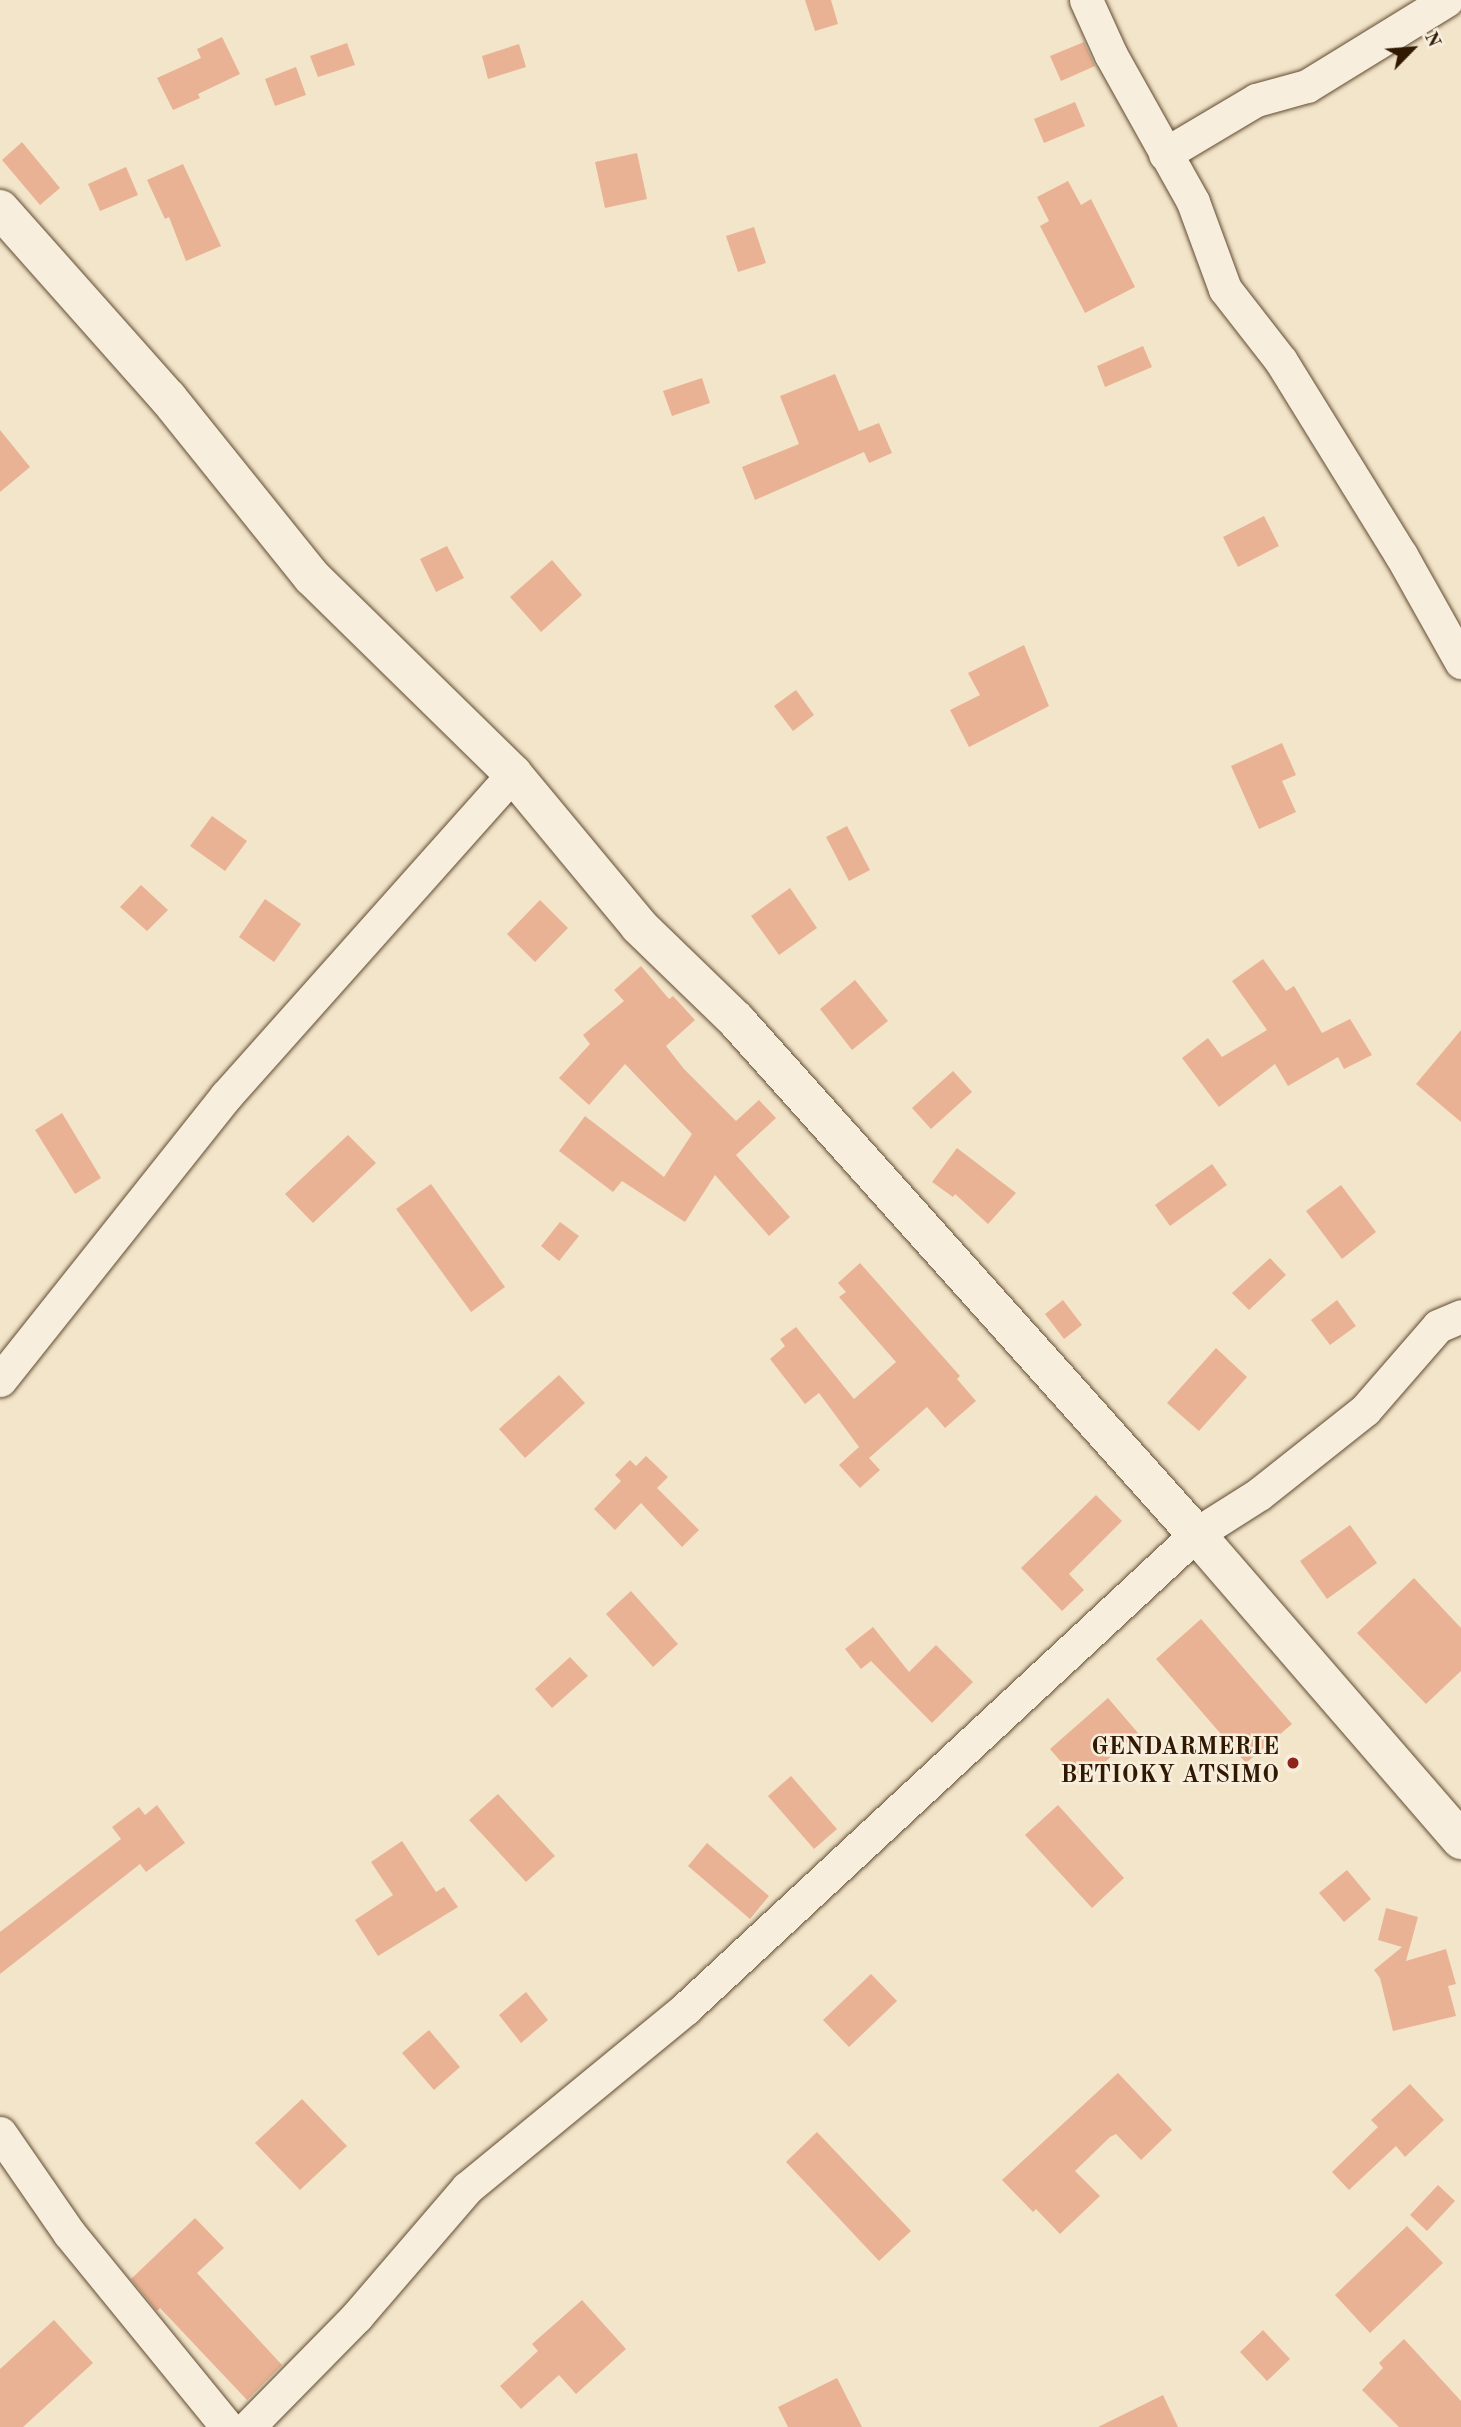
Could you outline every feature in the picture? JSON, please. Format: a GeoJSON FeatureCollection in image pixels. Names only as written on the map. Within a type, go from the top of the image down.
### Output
{"type":"FeatureCollection","features":[{"type":"Feature","properties":{"kind":"main road"},"geometry":{"type":"LineString","coordinates":[[0,209],[168,398],[312,577],[513,774],[639,926],[736,1020],[1196,1534],[1461,1840]]}},
{"type":"Feature","properties":{"kind":"street"},"geometry":{"type":"LineString","coordinates":[[1086,0],[1165,154],[1193,202],[1225,289],[1281,361],[1401,555],[1461,662]]}},
{"type":"Feature","properties":{"kind":"street"},"geometry":{"type":"LineString","coordinates":[[1165,154],[1256,100],[1307,86],[1447,0]]}},
{"type":"Feature","properties":{"kind":"street"},"geometry":{"type":"LineString","coordinates":[[0,1380],[226,1096],[513,774]]}},
{"type":"Feature","properties":{"kind":"street"},"geometry":{"type":"LineString","coordinates":[[248,2427],[357,2316],[467,2188],[686,2008],[1196,1534],[1259,1494],[1365,1410],[1438,1326],[1461,1315]]}},
{"type":"Feature","properties":{"kind":"street"},"geometry":{"type":"LineString","coordinates":[[0,2133],[69,2233],[227,2427]]}},
{"type":"Feature","properties":{"kind":"building"},"geometry":{"type":"Polygon","coordinates":[[[805,0],[831,0],[838,24],[815,31],[805,0]]]}},
{"type":"Feature","properties":{"kind":"building"},"geometry":{"type":"Polygon","coordinates":[[[222,37],[240,74],[198,94],[200,98],[173,110],[157,78],[201,58],[197,49],[222,37]]]}},
{"type":"Feature","properties":{"kind":"building"},"geometry":{"type":"Polygon","coordinates":[[[1084,42],[1095,66],[1061,81],[1050,56],[1084,42]]]}},
{"type":"Feature","properties":{"kind":"building"},"geometry":{"type":"Polygon","coordinates":[[[347,43],[355,65],[318,77],[310,56],[347,43]]]}},
{"type":"Feature","properties":{"kind":"building"},"geometry":{"type":"Polygon","coordinates":[[[519,44],[526,67],[488,79],[482,56],[519,44]]]}},
{"type":"Feature","properties":{"kind":"building"},"geometry":{"type":"Polygon","coordinates":[[[296,67],[306,95],[275,106],[265,79],[296,67]]]}},
{"type":"Feature","properties":{"kind":"building"},"geometry":{"type":"Polygon","coordinates":[[[1075,102],[1085,126],[1044,143],[1034,119],[1075,102]]]}},
{"type":"Feature","properties":{"kind":"building"},"geometry":{"type":"Polygon","coordinates":[[[22,142],[60,188],[40,205],[2,160],[22,142]]]}},
{"type":"Feature","properties":{"kind":"building"},"geometry":{"type":"Polygon","coordinates":[[[637,153],[647,199],[605,208],[595,162],[637,153]]]}},
{"type":"Feature","properties":{"kind":"building"},"geometry":{"type":"Polygon","coordinates":[[[183,164],[221,246],[186,261],[169,217],[165,219],[147,180],[183,164]]]}},
{"type":"Feature","properties":{"kind":"building"},"geometry":{"type":"Polygon","coordinates":[[[126,167],[138,195],[100,211],[88,184],[126,167]]]}},
{"type":"Feature","properties":{"kind":"building"},"geometry":{"type":"Polygon","coordinates":[[[1068,181],[1081,205],[1091,199],[1135,287],[1085,313],[1040,226],[1049,221],[1037,197],[1068,181]]]}},
{"type":"Feature","properties":{"kind":"building"},"geometry":{"type":"Polygon","coordinates":[[[754,227],[766,263],[738,272],[726,236],[754,227]]]}},
{"type":"Feature","properties":{"kind":"building"},"geometry":{"type":"Polygon","coordinates":[[[1143,346],[1152,367],[1105,387],[1097,366],[1143,346]]]}},
{"type":"Feature","properties":{"kind":"building"},"geometry":{"type":"Polygon","coordinates":[[[835,374],[859,431],[879,423],[892,453],[869,463],[864,452],[755,500],[742,467],[799,444],[780,396],[835,374]]]}},
{"type":"Feature","properties":{"kind":"building"},"geometry":{"type":"Polygon","coordinates":[[[702,378],[710,403],[672,416],[663,391],[702,378]]]}},
{"type":"Feature","properties":{"kind":"building"},"geometry":{"type":"Polygon","coordinates":[[[0,430],[30,467],[0,492],[0,430]]]}},
{"type":"Feature","properties":{"kind":"building"},"geometry":{"type":"Polygon","coordinates":[[[1264,516],[1279,546],[1238,567],[1223,537],[1264,516]]]}},
{"type":"Feature","properties":{"kind":"building"},"geometry":{"type":"Polygon","coordinates":[[[447,546],[464,578],[436,592],[420,559],[447,546]]]}},
{"type":"Feature","properties":{"kind":"building"},"geometry":{"type":"Polygon","coordinates":[[[552,560],[582,595],[541,632],[510,597],[552,560]]]}},
{"type":"Feature","properties":{"kind":"building"},"geometry":{"type":"Polygon","coordinates":[[[1024,645],[1049,706],[969,747],[950,710],[980,695],[968,673],[1024,645]]]}},
{"type":"Feature","properties":{"kind":"building"},"geometry":{"type":"Polygon","coordinates":[[[796,690],[814,715],[793,731],[774,706],[796,690]]]}},
{"type":"Feature","properties":{"kind":"building"},"geometry":{"type":"Polygon","coordinates":[[[1282,743],[1296,775],[1282,781],[1296,812],[1259,829],[1231,766],[1282,743]]]}},
{"type":"Feature","properties":{"kind":"building"},"geometry":{"type":"Polygon","coordinates":[[[212,816],[247,841],[225,871],[190,846],[212,816]]]}},
{"type":"Feature","properties":{"kind":"building"},"geometry":{"type":"Polygon","coordinates":[[[847,826],[870,870],[849,881],[826,837],[847,826]]]}},
{"type":"Feature","properties":{"kind":"building"},"geometry":{"type":"Polygon","coordinates":[[[141,885],[168,910],[147,931],[120,907],[141,885]]]}},
{"type":"Feature","properties":{"kind":"building"},"geometry":{"type":"Polygon","coordinates":[[[790,888],[817,928],[779,955],[751,916],[790,888]]]}},
{"type":"Feature","properties":{"kind":"building"},"geometry":{"type":"Polygon","coordinates":[[[265,899],[301,924],[274,962],[239,937],[265,899]]]}},
{"type":"Feature","properties":{"kind":"building"},"geometry":{"type":"Polygon","coordinates":[[[540,900],[568,928],[535,962],[507,934],[540,900]]]}},
{"type":"Feature","properties":{"kind":"building"},"geometry":{"type":"Polygon","coordinates":[[[1263,959],[1286,991],[1294,986],[1322,1033],[1350,1019],[1372,1055],[1344,1069],[1338,1057],[1288,1086],[1275,1064],[1219,1107],[1182,1058],[1208,1038],[1222,1057],[1267,1030],[1232,981],[1263,959]]]}},
{"type":"Feature","properties":{"kind":"building"},"geometry":{"type":"Polygon","coordinates":[[[641,966],[669,999],[673,996],[695,1020],[666,1046],[684,1069],[736,1121],[759,1100],[776,1118],[736,1155],[790,1217],[769,1236],[715,1175],[685,1222],[622,1181],[613,1192],[559,1151],[585,1116],[664,1177],[692,1134],[625,1064],[589,1105],[559,1078],[590,1044],[583,1035],[624,1001],[614,990],[641,966]]]}},
{"type":"Feature","properties":{"kind":"building"},"geometry":{"type":"Polygon","coordinates":[[[855,980],[888,1021],[852,1050],[820,1009],[855,980]]]}},
{"type":"Feature","properties":{"kind":"building"},"geometry":{"type":"Polygon","coordinates":[[[1461,1030],[1461,1122],[1416,1084],[1461,1030]]]}},
{"type":"Feature","properties":{"kind":"building"},"geometry":{"type":"Polygon","coordinates":[[[953,1071],[972,1092],[931,1129],[912,1108],[953,1071]]]}},
{"type":"Feature","properties":{"kind":"building"},"geometry":{"type":"Polygon","coordinates":[[[62,1113],[101,1178],[75,1194],[35,1130],[62,1113]]]}},
{"type":"Feature","properties":{"kind":"building"},"geometry":{"type":"Polygon","coordinates":[[[348,1135],[376,1163],[313,1223],[285,1194],[348,1135]]]}},
{"type":"Feature","properties":{"kind":"building"},"geometry":{"type":"Polygon","coordinates":[[[957,1148],[1016,1193],[988,1224],[955,1194],[953,1197],[932,1182],[957,1148]]]}},
{"type":"Feature","properties":{"kind":"building"},"geometry":{"type":"Polygon","coordinates":[[[1212,1164],[1227,1185],[1170,1226],[1155,1205],[1212,1164]]]}},
{"type":"Feature","properties":{"kind":"building"},"geometry":{"type":"Polygon","coordinates":[[[431,1184],[505,1287],[471,1312],[396,1209],[431,1184]]]}},
{"type":"Feature","properties":{"kind":"building"},"geometry":{"type":"Polygon","coordinates":[[[1341,1185],[1376,1232],[1342,1259],[1306,1211],[1341,1185]]]}},
{"type":"Feature","properties":{"kind":"building"},"geometry":{"type":"Polygon","coordinates":[[[560,1222],[579,1236],[559,1261],[541,1246],[560,1222]]]}},
{"type":"Feature","properties":{"kind":"building"},"geometry":{"type":"Polygon","coordinates":[[[1270,1258],[1286,1275],[1249,1310],[1232,1293],[1270,1258]]]}},
{"type":"Feature","properties":{"kind":"building"},"geometry":{"type":"Polygon","coordinates":[[[860,1263],[960,1376],[957,1379],[976,1401],[945,1428],[927,1407],[869,1458],[880,1470],[860,1488],[839,1465],[859,1447],[819,1393],[805,1404],[770,1359],[785,1346],[780,1339],[796,1327],[854,1399],[896,1362],[839,1297],[846,1292],[838,1283],[860,1263]]]}},
{"type":"Feature","properties":{"kind":"building"},"geometry":{"type":"Polygon","coordinates":[[[1063,1300],[1082,1325],[1064,1339],[1045,1314],[1063,1300]]]}},
{"type":"Feature","properties":{"kind":"building"},"geometry":{"type":"Polygon","coordinates":[[[1337,1300],[1356,1326],[1330,1345],[1311,1320],[1337,1300]]]}},
{"type":"Feature","properties":{"kind":"building"},"geometry":{"type":"Polygon","coordinates":[[[1216,1348],[1247,1377],[1199,1431],[1167,1403],[1216,1348]]]}},
{"type":"Feature","properties":{"kind":"building"},"geometry":{"type":"Polygon","coordinates":[[[559,1375],[585,1403],[525,1458],[499,1429],[559,1375]]]}},
{"type":"Feature","properties":{"kind":"building"},"geometry":{"type":"Polygon","coordinates":[[[646,1456],[668,1477],[657,1488],[699,1530],[682,1547],[641,1503],[615,1530],[594,1509],[621,1481],[615,1475],[630,1460],[636,1466],[646,1456]]]}},
{"type":"Feature","properties":{"kind":"building"},"geometry":{"type":"Polygon","coordinates":[[[1096,1495],[1122,1521],[1069,1574],[1084,1590],[1062,1611],[1021,1568],[1096,1495]]]}},
{"type":"Feature","properties":{"kind":"building"},"geometry":{"type":"Polygon","coordinates":[[[1350,1525],[1377,1563],[1327,1599],[1300,1561],[1350,1525]]]}},
{"type":"Feature","properties":{"kind":"building"},"geometry":{"type":"Polygon","coordinates":[[[1414,1578],[1461,1628],[1461,1671],[1426,1704],[1357,1633],[1414,1578]]]}},
{"type":"Feature","properties":{"kind":"building"},"geometry":{"type":"Polygon","coordinates":[[[631,1591],[678,1644],[653,1667],[606,1614],[631,1591]]]}},
{"type":"Feature","properties":{"kind":"building"},"geometry":{"type":"Polygon","coordinates":[[[1201,1619],[1292,1724],[1246,1763],[1156,1659],[1201,1619]]]}},
{"type":"Feature","properties":{"kind":"building"},"geometry":{"type":"Polygon","coordinates":[[[873,1627],[909,1672],[936,1645],[973,1682],[932,1723],[871,1661],[861,1669],[845,1649],[873,1627]]]}},
{"type":"Feature","properties":{"kind":"building"},"geometry":{"type":"Polygon","coordinates":[[[570,1657],[588,1676],[552,1708],[535,1689],[570,1657]]]}},
{"type":"Feature","properties":{"kind":"building"},"geometry":{"type":"Polygon","coordinates":[[[1108,1698],[1138,1733],[1080,1784],[1050,1749],[1108,1698]]]}},
{"type":"Feature","properties":{"kind":"building"},"geometry":{"type":"Polygon","coordinates":[[[791,1776],[837,1829],[814,1849],[768,1796],[791,1776]]]}},
{"type":"Feature","properties":{"kind":"building"},"geometry":{"type":"Polygon","coordinates":[[[498,1794],[555,1856],[526,1882],[469,1820],[498,1794]]]}},
{"type":"Feature","properties":{"kind":"building"},"geometry":{"type":"Polygon","coordinates":[[[157,1805],[185,1843],[146,1872],[140,1864],[0,1974],[0,1932],[121,1839],[112,1827],[139,1807],[145,1815],[157,1805]]]}},
{"type":"Feature","properties":{"kind":"building"},"geometry":{"type":"Polygon","coordinates":[[[1058,1805],[1124,1878],[1092,1908],[1025,1835],[1058,1805]]]}},
{"type":"Feature","properties":{"kind":"building"},"geometry":{"type":"Polygon","coordinates":[[[402,1841],[436,1892],[444,1887],[458,1907],[378,1956],[355,1920],[393,1895],[371,1862],[402,1841]]]}},
{"type":"Feature","properties":{"kind":"building"},"geometry":{"type":"Polygon","coordinates":[[[707,1843],[769,1896],[750,1919],[688,1866],[707,1843]]]}},
{"type":"Feature","properties":{"kind":"building"},"geometry":{"type":"Polygon","coordinates":[[[1347,1870],[1371,1899],[1344,1922],[1319,1893],[1347,1870]]]}},
{"type":"Feature","properties":{"kind":"building"},"geometry":{"type":"Polygon","coordinates":[[[1386,1908],[1418,1917],[1406,1961],[1446,1949],[1456,1984],[1448,1986],[1456,2016],[1393,2031],[1380,1978],[1374,1970],[1402,1947],[1378,1940],[1386,1908]]]}},
{"type":"Feature","properties":{"kind":"building"},"geometry":{"type":"Polygon","coordinates":[[[871,1974],[897,2001],[849,2047],[823,2020],[871,1974]]]}},
{"type":"Feature","properties":{"kind":"building"},"geometry":{"type":"Polygon","coordinates":[[[526,1992],[548,2020],[521,2043],[499,2015],[526,1992]]]}},
{"type":"Feature","properties":{"kind":"building"},"geometry":{"type":"Polygon","coordinates":[[[429,2030],[460,2067],[434,2090],[402,2053],[429,2030]]]}},
{"type":"Feature","properties":{"kind":"building"},"geometry":{"type":"Polygon","coordinates":[[[1118,2073],[1172,2130],[1141,2160],[1116,2134],[1110,2137],[1075,2171],[1100,2196],[1060,2234],[1036,2209],[1033,2212],[1002,2180],[1118,2073]]]}},
{"type":"Feature","properties":{"kind":"building"},"geometry":{"type":"Polygon","coordinates":[[[1410,2084],[1444,2120],[1405,2157],[1396,2146],[1349,2190],[1332,2172],[1378,2127],[1371,2120],[1410,2084]]]}},
{"type":"Feature","properties":{"kind":"building"},"geometry":{"type":"Polygon","coordinates":[[[302,2099],[347,2146],[300,2190],[255,2143],[302,2099]]]}},
{"type":"Feature","properties":{"kind":"building"},"geometry":{"type":"Polygon","coordinates":[[[817,2132],[911,2231],[879,2261],[786,2162],[817,2132]]]}},
{"type":"Feature","properties":{"kind":"building"},"geometry":{"type":"Polygon","coordinates":[[[1438,2185],[1455,2201],[1427,2231],[1410,2215],[1438,2185]]]}},
{"type":"Feature","properties":{"kind":"building"},"geometry":{"type":"Polygon","coordinates":[[[195,2218],[224,2248],[197,2273],[282,2365],[247,2400],[160,2308],[157,2311],[131,2279],[195,2218]]]}},
{"type":"Feature","properties":{"kind":"building"},"geometry":{"type":"Polygon","coordinates":[[[1407,2226],[1443,2263],[1370,2333],[1335,2295],[1407,2226]]]}},
{"type":"Feature","properties":{"kind":"building"},"geometry":{"type":"Polygon","coordinates":[[[582,2300],[626,2349],[576,2394],[559,2375],[521,2409],[500,2386],[538,2351],[532,2344],[582,2300]]]}},
{"type":"Feature","properties":{"kind":"building"},"geometry":{"type":"Polygon","coordinates":[[[54,2320],[93,2363],[23,2427],[0,2427],[0,2369],[54,2320]]]}},
{"type":"Feature","properties":{"kind":"building"},"geometry":{"type":"Polygon","coordinates":[[[1263,2330],[1290,2359],[1267,2381],[1240,2352],[1263,2330]]]}},
{"type":"Feature","properties":{"kind":"building"},"geometry":{"type":"Polygon","coordinates":[[[1404,2339],[1461,2401],[1461,2427],[1399,2427],[1362,2390],[1383,2368],[1379,2363],[1404,2339]]]}},
{"type":"Feature","properties":{"kind":"building"},"geometry":{"type":"Polygon","coordinates":[[[837,2378],[862,2427],[788,2427],[778,2407],[837,2378]]]}},
{"type":"Feature","properties":{"kind":"building"},"geometry":{"type":"Polygon","coordinates":[[[1163,2395],[1178,2427],[1098,2427],[1163,2395]]]}},
{"type":"Feature","properties":{"kind":"place","name":"GENDARMERIE BETIOKY ATSIMO"},"geometry":{"type":"Point","coordinates":[1293,1763]}}]}
